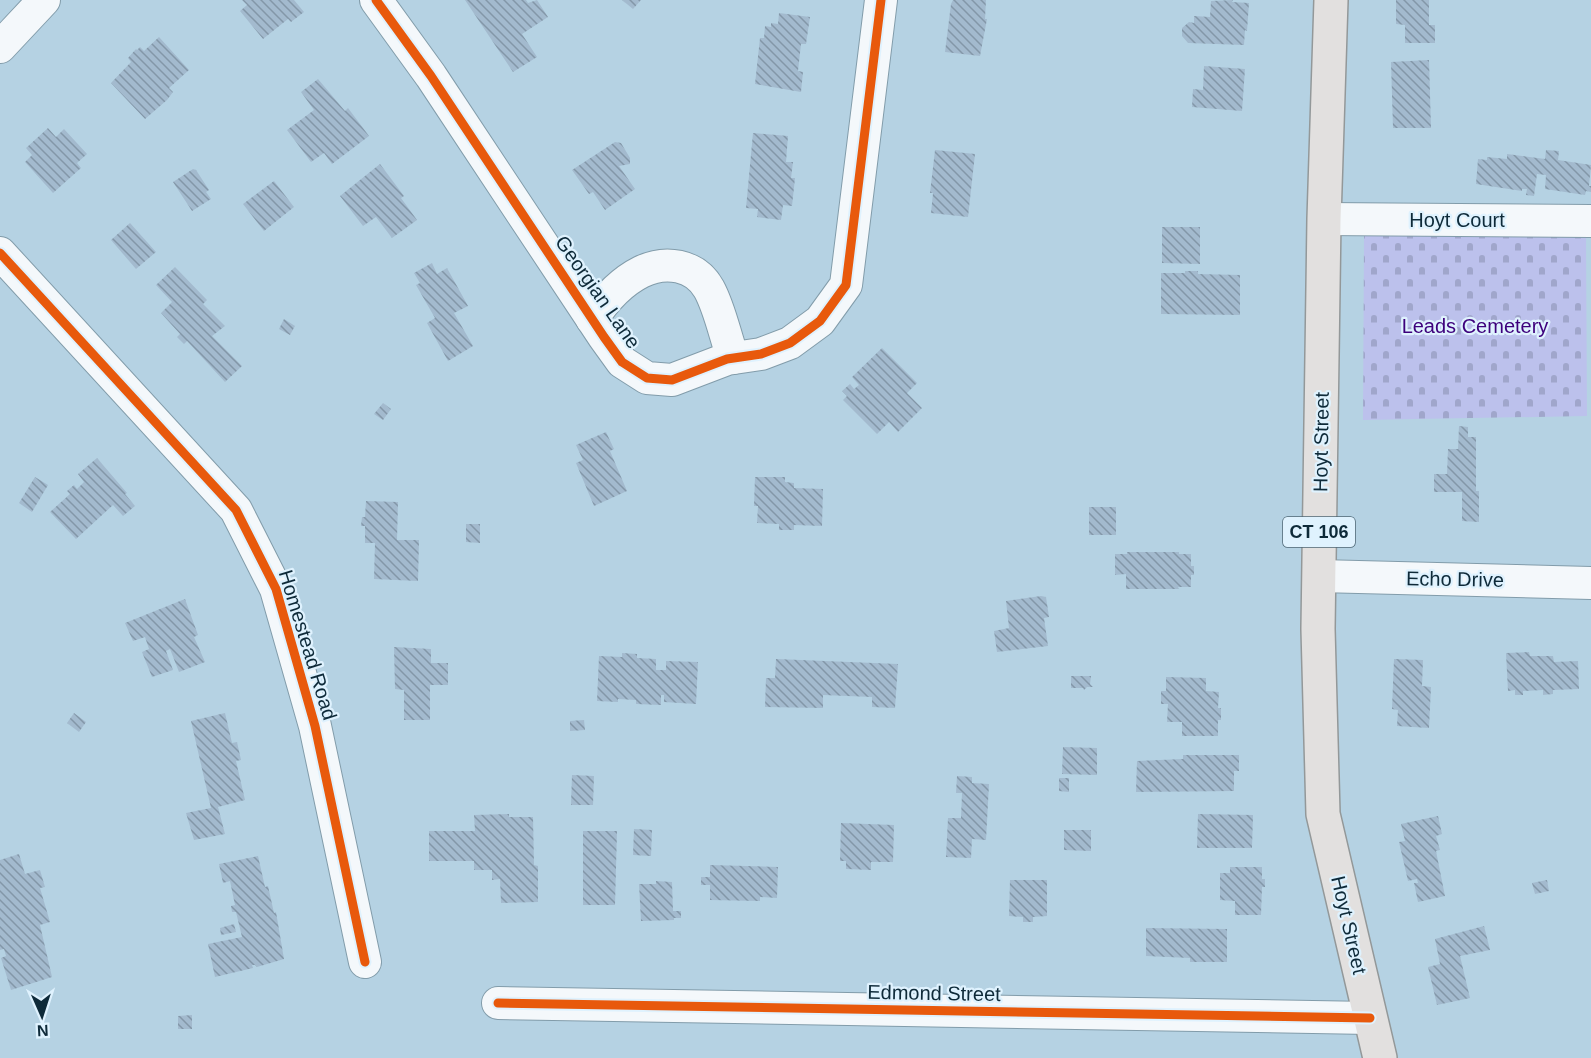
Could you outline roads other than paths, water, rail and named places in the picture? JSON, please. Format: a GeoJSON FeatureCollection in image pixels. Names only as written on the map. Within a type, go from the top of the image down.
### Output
{"type":"FeatureCollection","features":[{"type":"Feature","properties":{"kind":"main road","name":"Hoyt Street"},"geometry":{"type":"LineString","coordinates":[[1331,0],[1324,219],[1318,629],[1323,814],[1380,1058]]}},
{"type":"Feature","properties":{"kind":"street"},"geometry":{"type":"LineString","coordinates":[[0,47],[44,0]]}},
{"type":"Feature","properties":{"kind":"street","name":"Georgian Lane"},"geometry":{"type":"LineString","coordinates":[[376,0],[430,76],[622,362],[647,378],[672,380],[733,358],[761,354],[790,342],[820,321],[846,285],[881,0]]}},
{"type":"Feature","properties":{"kind":"street","name":"Hoyt Court"},"geometry":{"type":"LineString","coordinates":[[1324,219],[1591,221]]}},
{"type":"Feature","properties":{"kind":"street","name":"Homestead Road"},"geometry":{"type":"LineString","coordinates":[[0,253],[236,510],[276,589],[296,658],[315,726],[365,962]]}},
{"type":"Feature","properties":{"kind":"street","name":"Georgian Lane"},"geometry":{"type":"LineString","coordinates":[[592,319],[602,303],[640,272],[674,264],[698,275],[709,288],[733,358]]}},
{"type":"Feature","properties":{"kind":"street","name":"Echo Drive"},"geometry":{"type":"LineString","coordinates":[[1319,576],[1591,583]]}},
{"type":"Feature","properties":{"kind":"street","name":"Edmond Street"},"geometry":{"type":"LineString","coordinates":[[498,1003],[1370,1018]]}},
{"type":"Feature","properties":{"kind":"park label","name":"Leads Cemetery"},"geometry":{"type":"Point","coordinates":[1475,326]}}]}
